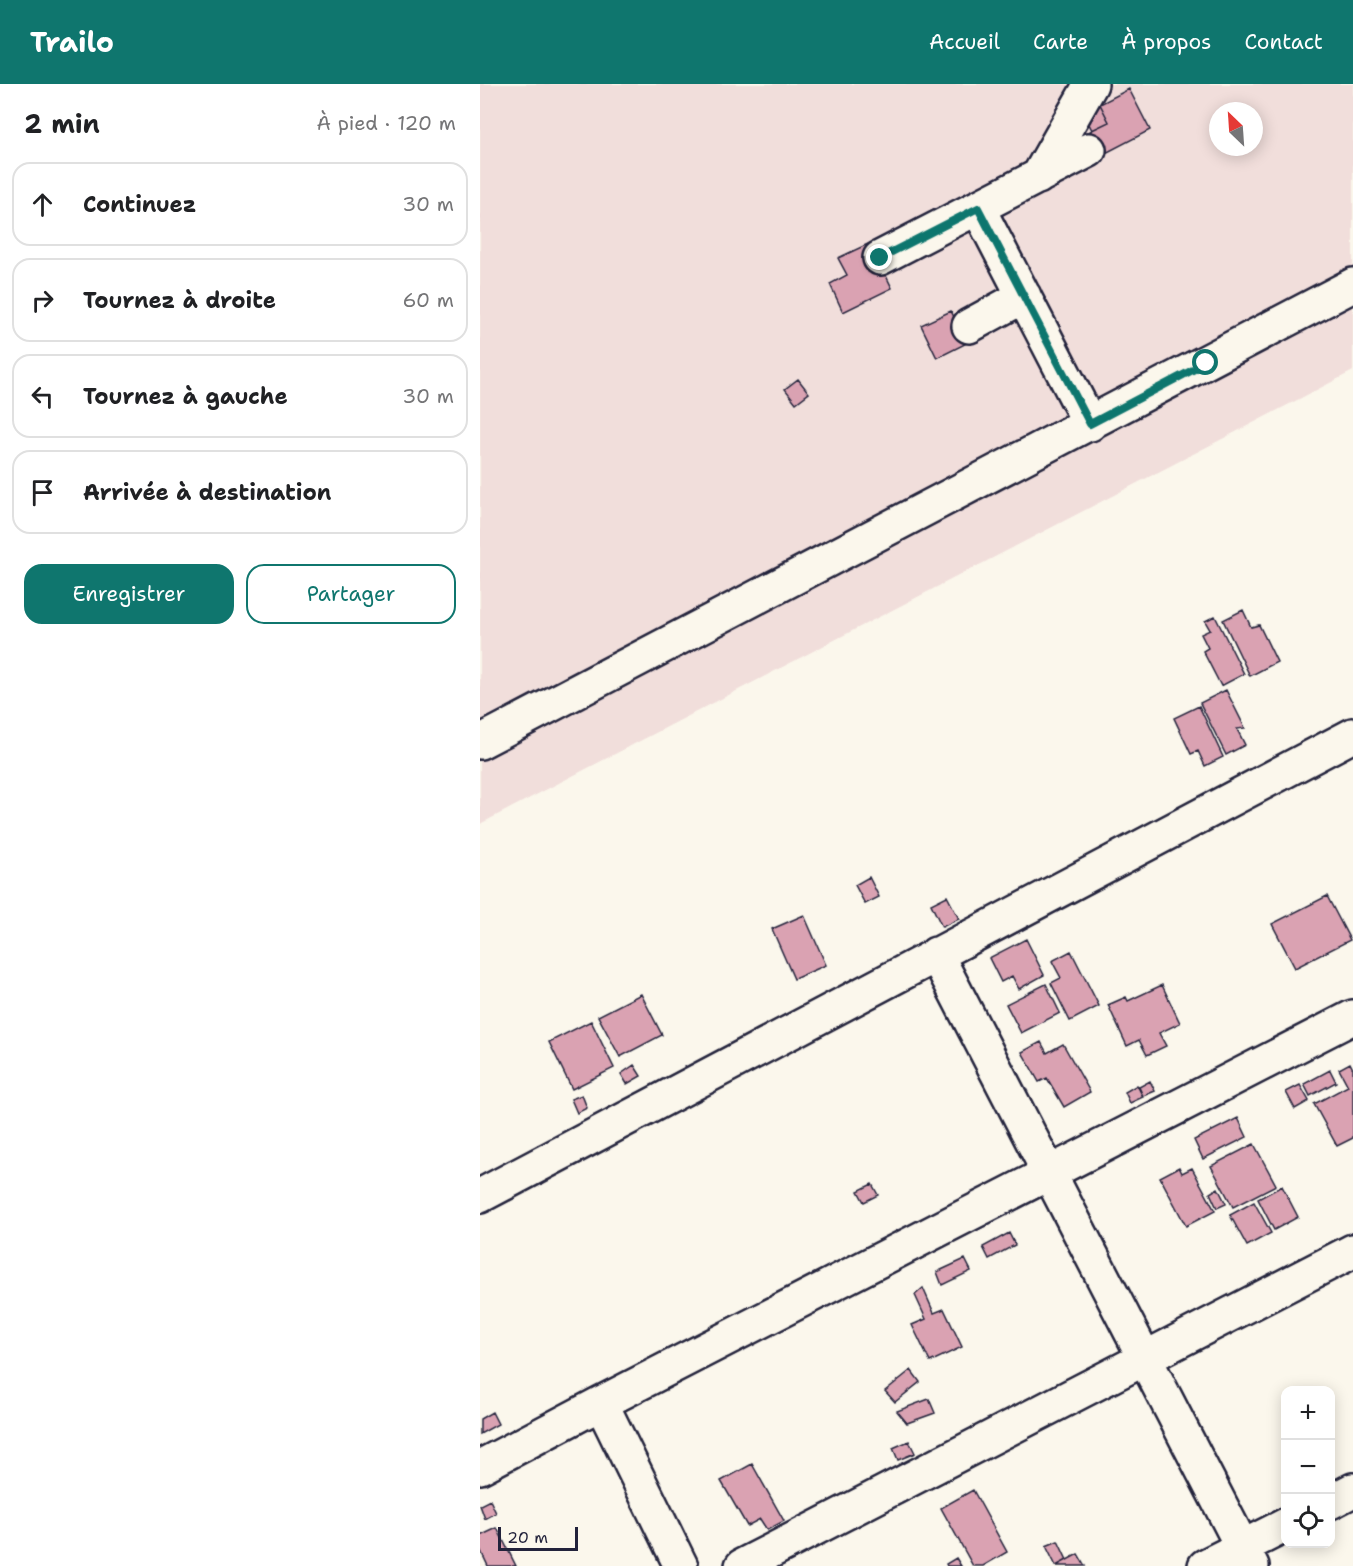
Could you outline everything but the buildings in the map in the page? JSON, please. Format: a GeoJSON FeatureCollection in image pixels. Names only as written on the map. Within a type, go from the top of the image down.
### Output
{"type":"FeatureCollection","features":[{"type":"Feature","properties":{"kind":"street"},"geometry":{"type":"LineString","coordinates":[[1038,177],[1091,84]]}},
{"type":"Feature","properties":{"kind":"street"},"geometry":{"type":"LineString","coordinates":[[880,258],[1089,150]]}},
{"type":"Feature","properties":{"kind":"street"},"geometry":{"type":"LineString","coordinates":[[978,208],[1090,424]]}},
{"type":"Feature","properties":{"kind":"street"},"geometry":{"type":"LineString","coordinates":[[480,742],[1353,285]]}},
{"type":"Feature","properties":{"kind":"street"},"geometry":{"type":"LineString","coordinates":[[969,326],[1024,296]]}},
{"type":"Feature","properties":{"kind":"street"},"geometry":{"type":"LineString","coordinates":[[480,1196],[1353,735]]}},
{"type":"Feature","properties":{"kind":"street"},"geometry":{"type":"LineString","coordinates":[[936,954],[1247,1556]]}},
{"type":"Feature","properties":{"kind":"street"},"geometry":{"type":"LineString","coordinates":[[480,1467],[601,1402],[1353,1017]]}},
{"type":"Feature","properties":{"kind":"street"},"geometry":{"type":"LineString","coordinates":[[742,1566],[1353,1251]]}},
{"type":"Feature","properties":{"kind":"street"},"geometry":{"type":"LineString","coordinates":[[601,1402],[681,1566]]}},
{"type":"Feature","properties":{"kind":"street"},"geometry":{"type":"LineString","coordinates":[[1335,1499],[1353,1490]]}},
{"type":"Feature","properties":{"kind":"street"},"geometry":{"type":"LineString","coordinates":[[1205,1566],[1247,1556],[1281,1529]]}},
{"type":"Feature","properties":{"kind":"shaded area"},"geometry":{"type":"Polygon","coordinates":[[[480,84],[1353,84],[1353,371],[480,824],[480,84]]]}},
{"type":"Feature","properties":{"kind":"route"},"geometry":{"type":"LineString","coordinates":[[880,258],[978,208],[1090,424],[1206,363]]}}]}
